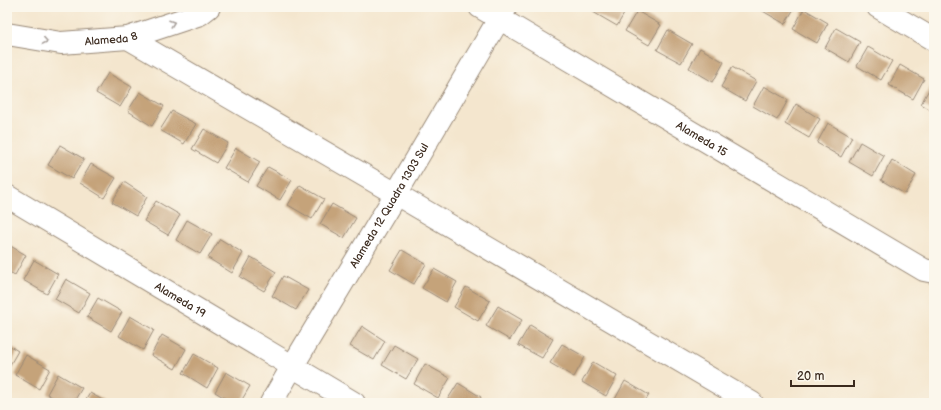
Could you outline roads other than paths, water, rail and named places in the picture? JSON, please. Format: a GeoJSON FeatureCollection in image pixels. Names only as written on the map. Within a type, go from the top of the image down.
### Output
{"type":"FeatureCollection","features":[{"type":"Feature","properties":{"kind":"street","name":"Alameda 8"},"geometry":{"type":"LineString","coordinates":[[7,34],[61,43],[128,38],[200,14],[209,7]]}},
{"type":"Feature","properties":{"kind":"street","name":"Alameda 15"},"geometry":{"type":"LineString","coordinates":[[480,7],[503,13],[931,275]]}},
{"type":"Feature","properties":{"kind":"street"},"geometry":{"type":"LineString","coordinates":[[878,7],[934,40]]}},
{"type":"Feature","properties":{"kind":"street","name":"Alameda 12 Quadra 1303 Sul"},"geometry":{"type":"LineString","coordinates":[[271,403],[503,13]]}},
{"type":"Feature","properties":{"kind":"street"},"geometry":{"type":"LineString","coordinates":[[128,38],[752,403]]}},
{"type":"Feature","properties":{"kind":"street","name":"Alameda 19"},"geometry":{"type":"LineString","coordinates":[[7,196],[354,403]]}}]}
